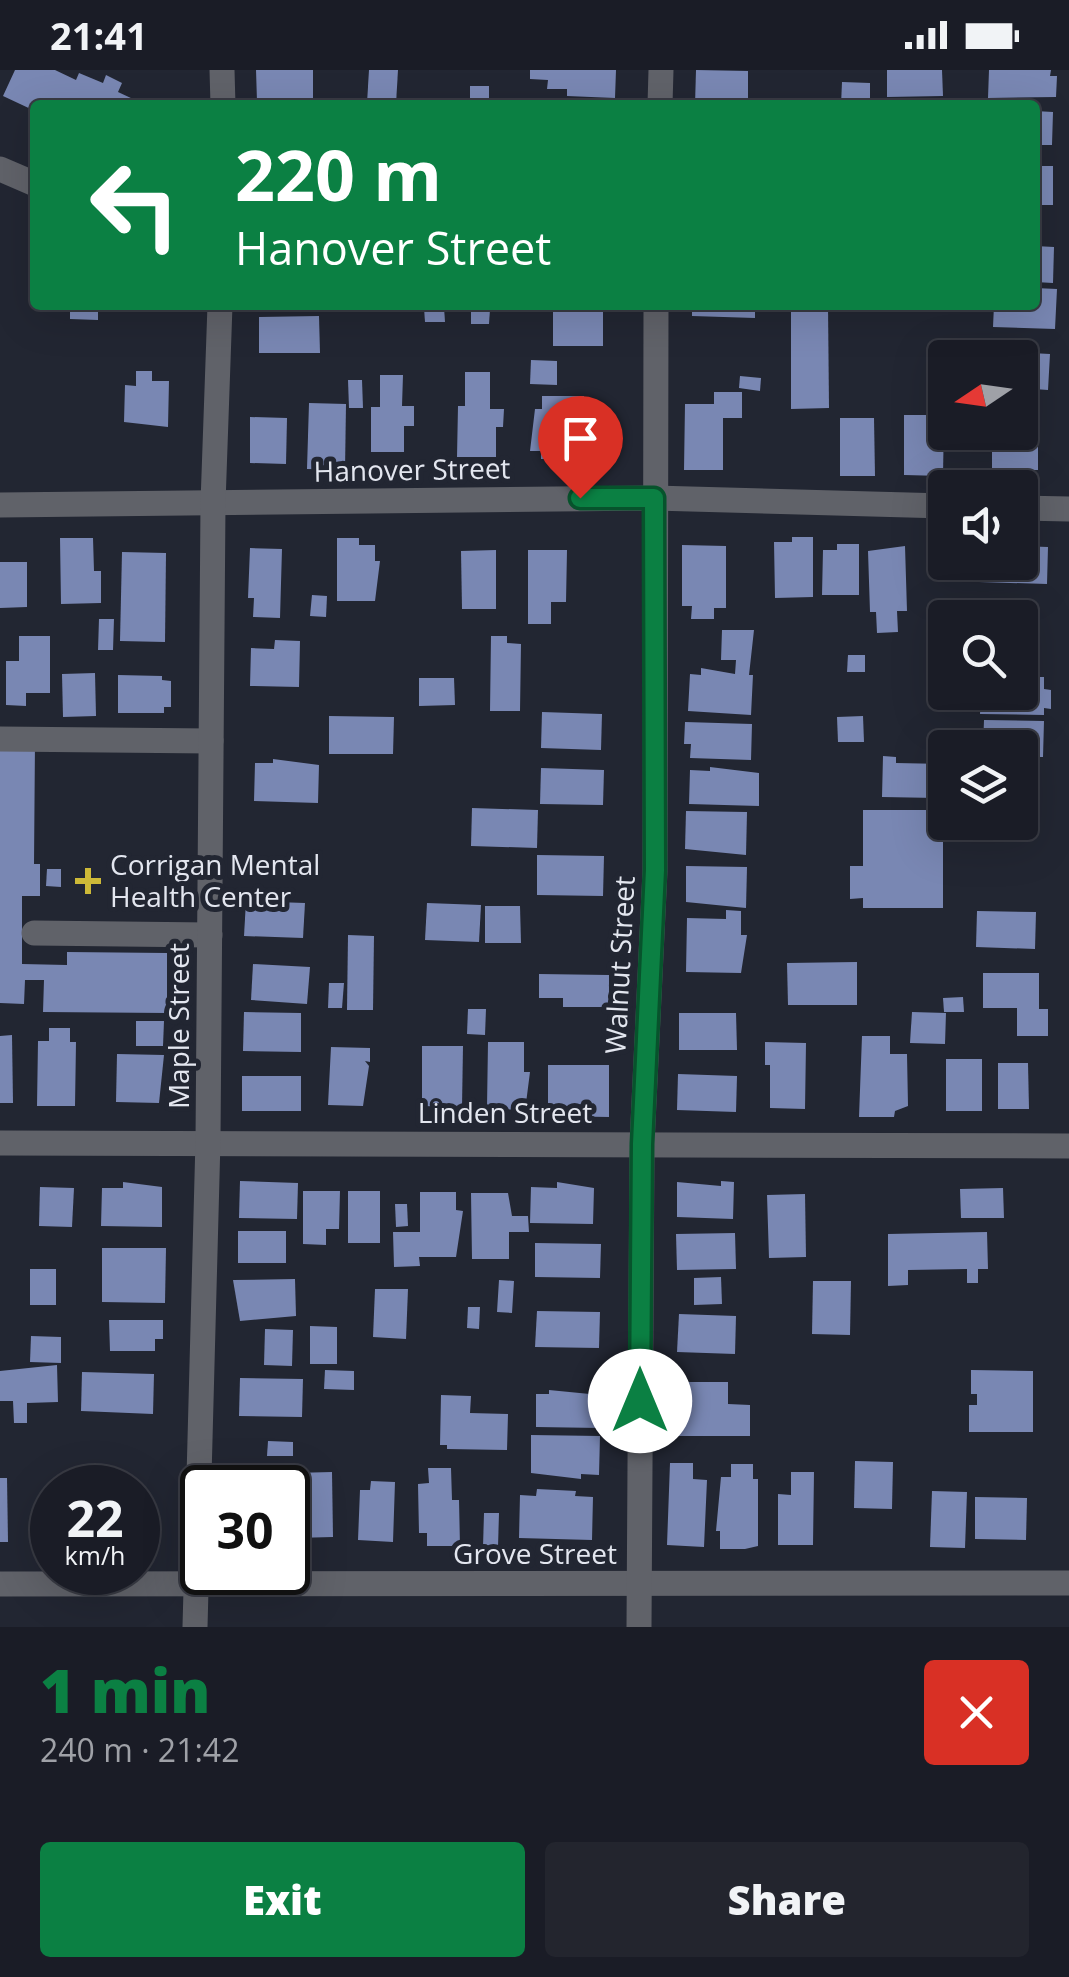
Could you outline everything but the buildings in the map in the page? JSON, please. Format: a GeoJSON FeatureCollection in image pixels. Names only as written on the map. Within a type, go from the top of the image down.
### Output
{"type":"FeatureCollection","features":[{"type":"Feature","properties":{"kind":"street"},"geometry":{"type":"LineString","coordinates":[[222,70],[224,100]]}},
{"type":"Feature","properties":{"kind":"street"},"geometry":{"type":"LineString","coordinates":[[660,100],[661,70]]}},
{"type":"Feature","properties":{"kind":"street"},"geometry":{"type":"LineString","coordinates":[[0,168],[30,182]]}},
{"type":"Feature","properties":{"kind":"street","name":"Maple Street"},"geometry":{"type":"LineString","coordinates":[[198,1465],[208,1140],[212,503],[220,310]]}},
{"type":"Feature","properties":{"kind":"street","name":"Walnut Street"},"geometry":{"type":"LineString","coordinates":[[639,1627],[642,1144],[655,870],[656,310]]}},
{"type":"Feature","properties":{"kind":"street","name":"Hanover Street"},"geometry":{"type":"LineString","coordinates":[[0,504],[654,498],[928,506]]}},
{"type":"Feature","properties":{"kind":"street"},"geometry":{"type":"LineString","coordinates":[[1038,508],[1069,509]]}},
{"type":"Feature","properties":{"kind":"street"},"geometry":{"type":"LineString","coordinates":[[0,739],[211,741]]}},
{"type":"Feature","properties":{"kind":"street"},"geometry":{"type":"LineString","coordinates":[[34,933],[210,935]]}},
{"type":"Feature","properties":{"kind":"street","name":"Linden Street"},"geometry":{"type":"LineString","coordinates":[[0,1143],[208,1140],[1069,1146]]}},
{"type":"Feature","properties":{"kind":"street","name":"Grove Street"},"geometry":{"type":"LineString","coordinates":[[0,1584],[180,1584]]}},
{"type":"Feature","properties":{"kind":"street","name":"Grove Street"},"geometry":{"type":"LineString","coordinates":[[310,1584],[1069,1584]]}},
{"type":"Feature","properties":{"kind":"street","name":"Maple Street"},"geometry":{"type":"LineString","coordinates":[[194,1595],[195,1627]]}},
{"type":"Feature","properties":{"kind":"place","name":"Corrigan Mental Health Center"},"geometry":{"type":"Point","coordinates":[88,881]}},
{"type":"Feature","properties":{"kind":"route"},"geometry":{"type":"LineString","coordinates":[[580,498],[654,498],[655,870],[642,1144],[640,1401]]}}]}
